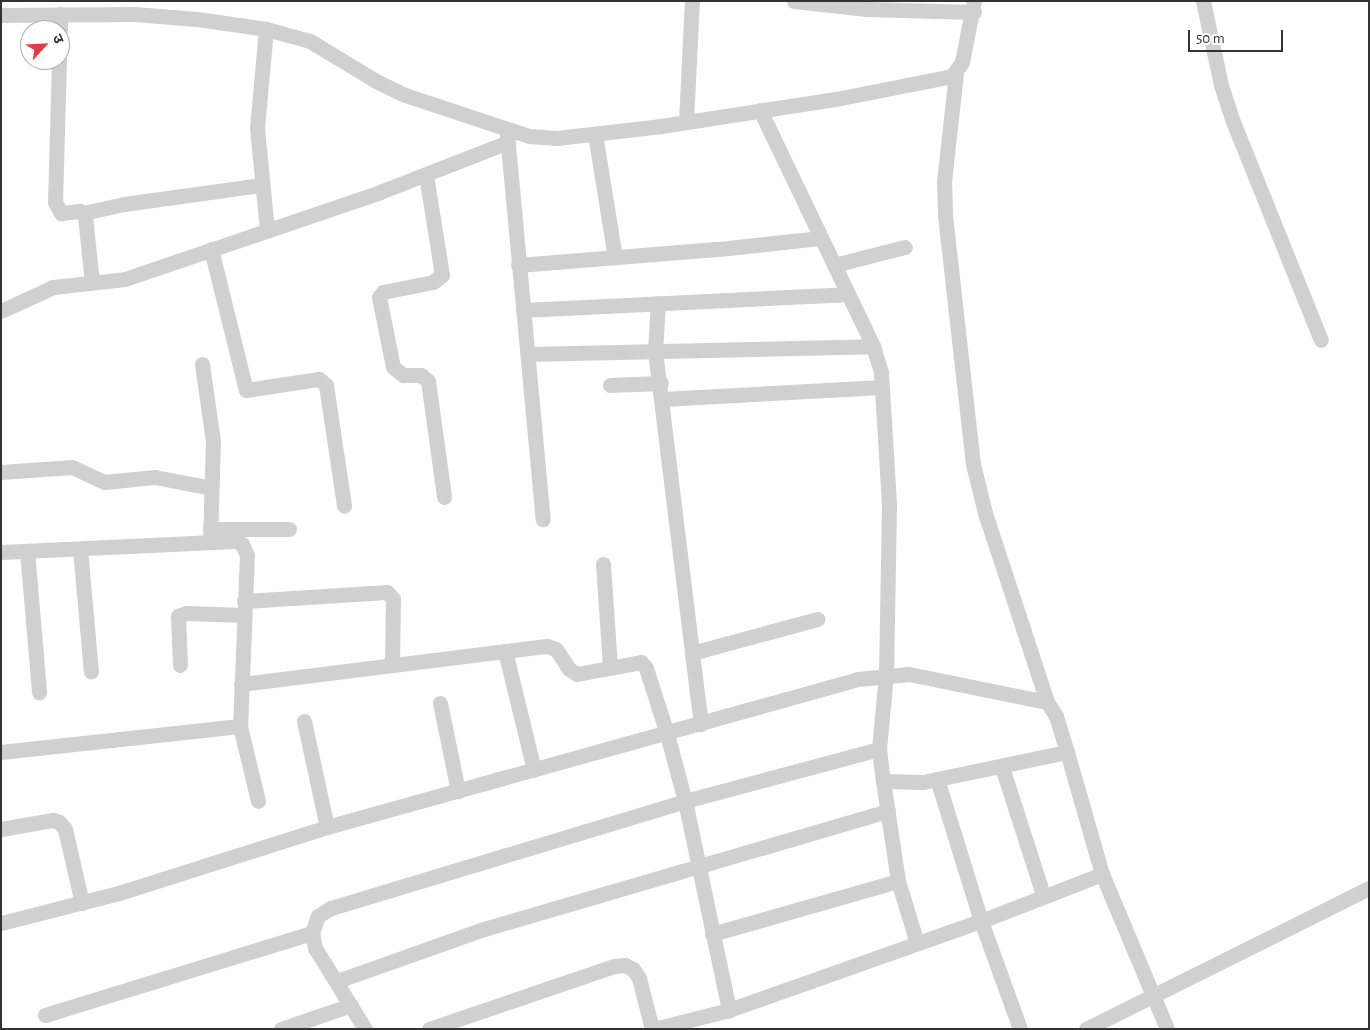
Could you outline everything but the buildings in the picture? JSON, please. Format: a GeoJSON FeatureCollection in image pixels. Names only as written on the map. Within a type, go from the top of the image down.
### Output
{"type":"FeatureCollection","features":[{"type":"Feature","properties":{"kind":"street"},"geometry":{"type":"LineString","coordinates":[[686,122],[692,1]]}},
{"type":"Feature","properties":{"kind":"street"},"geometry":{"type":"LineString","coordinates":[[794,1],[867,9],[975,4],[962,62],[956,73],[944,181],[945,215],[973,464],[990,531],[1047,702],[1056,716],[1102,874],[1151,996],[1167,1029]]}},
{"type":"Feature","properties":{"kind":"street"},"geometry":{"type":"LineString","coordinates":[[1203,1],[1221,85],[1232,119],[1321,340]]}},
{"type":"Feature","properties":{"kind":"street"},"geometry":{"type":"LineString","coordinates":[[1,15],[60,14],[135,8],[266,29],[310,40],[376,81],[405,95],[507,136],[542,138],[595,134],[686,122],[840,98],[956,73]]}},
{"type":"Feature","properties":{"kind":"street"},"geometry":{"type":"LineString","coordinates":[[60,14],[60,20]]}},
{"type":"Feature","properties":{"kind":"street"},"geometry":{"type":"LineString","coordinates":[[266,29],[257,128],[261,185],[267,230]]}},
{"type":"Feature","properties":{"kind":"street"},"geometry":{"type":"LineString","coordinates":[[59,70],[55,202],[60,213],[83,213],[124,204],[261,185]]}},
{"type":"Feature","properties":{"kind":"street"},"geometry":{"type":"LineString","coordinates":[[760,110],[873,346],[882,387],[889,505],[886,674],[879,749],[898,881],[917,943]]}},
{"type":"Feature","properties":{"kind":"street"},"geometry":{"type":"LineString","coordinates":[[595,134],[615,257]]}},
{"type":"Feature","properties":{"kind":"street"},"geometry":{"type":"LineString","coordinates":[[1,311],[53,287],[125,279],[267,230],[426,175],[507,136]]}},
{"type":"Feature","properties":{"kind":"street"},"geometry":{"type":"LineString","coordinates":[[507,136],[543,518]]}},
{"type":"Feature","properties":{"kind":"street"},"geometry":{"type":"LineString","coordinates":[[426,175],[442,275],[433,282],[383,292],[379,297],[393,367],[403,374],[421,375],[430,386],[444,497]]}},
{"type":"Feature","properties":{"kind":"street"},"geometry":{"type":"LineString","coordinates":[[83,213],[92,283]]}},
{"type":"Feature","properties":{"kind":"street"},"geometry":{"type":"LineString","coordinates":[[518,264],[821,238]]}},
{"type":"Feature","properties":{"kind":"street"},"geometry":{"type":"LineString","coordinates":[[834,265],[905,247]]}},
{"type":"Feature","properties":{"kind":"street"},"geometry":{"type":"LineString","coordinates":[[211,249],[246,390],[319,379],[326,385],[344,506]]}},
{"type":"Feature","properties":{"kind":"street"},"geometry":{"type":"LineString","coordinates":[[523,310],[847,294]]}},
{"type":"Feature","properties":{"kind":"street"},"geometry":{"type":"LineString","coordinates":[[658,303],[655,351],[661,383],[701,724]]}},
{"type":"Feature","properties":{"kind":"street"},"geometry":{"type":"LineString","coordinates":[[528,354],[873,346]]}},
{"type":"Feature","properties":{"kind":"street"},"geometry":{"type":"LineString","coordinates":[[202,364],[214,441],[210,536]]}},
{"type":"Feature","properties":{"kind":"street"},"geometry":{"type":"LineString","coordinates":[[610,385],[661,383]]}},
{"type":"Feature","properties":{"kind":"street"},"geometry":{"type":"LineString","coordinates":[[662,399],[882,387]]}},
{"type":"Feature","properties":{"kind":"street"},"geometry":{"type":"LineString","coordinates":[[1,472],[72,467],[104,482],[155,477],[211,488]]}},
{"type":"Feature","properties":{"kind":"street"},"geometry":{"type":"LineString","coordinates":[[1,552],[80,550],[289,529]]}},
{"type":"Feature","properties":{"kind":"street"},"geometry":{"type":"LineString","coordinates":[[210,536],[236,541],[246,549],[240,726],[258,801]]}},
{"type":"Feature","properties":{"kind":"street"},"geometry":{"type":"LineString","coordinates":[[80,550],[91,672]]}},
{"type":"Feature","properties":{"kind":"street"},"geometry":{"type":"LineString","coordinates":[[27,551],[39,692]]}},
{"type":"Feature","properties":{"kind":"street"},"geometry":{"type":"LineString","coordinates":[[603,564],[610,667]]}},
{"type":"Feature","properties":{"kind":"street"},"geometry":{"type":"LineString","coordinates":[[180,665],[178,616],[186,613],[387,592],[393,599],[392,665]]}},
{"type":"Feature","properties":{"kind":"street"},"geometry":{"type":"LineString","coordinates":[[692,653],[817,619]]}},
{"type":"Feature","properties":{"kind":"street"},"geometry":{"type":"LineString","coordinates":[[240,684],[505,651],[552,647],[577,674],[635,661],[644,664],[667,734],[685,801],[729,1010]]}},
{"type":"Feature","properties":{"kind":"street"},"geometry":{"type":"LineString","coordinates":[[505,651],[534,770]]}},
{"type":"Feature","properties":{"kind":"street"},"geometry":{"type":"LineString","coordinates":[[2,918],[82,903],[327,827],[667,734],[858,679],[886,674],[910,674],[1047,702]]}},
{"type":"Feature","properties":{"kind":"street"},"geometry":{"type":"LineString","coordinates":[[440,703],[458,791]]}},
{"type":"Feature","properties":{"kind":"street"},"geometry":{"type":"LineString","coordinates":[[304,721],[327,827]]}},
{"type":"Feature","properties":{"kind":"street"},"geometry":{"type":"LineString","coordinates":[[1,752],[240,726]]}},
{"type":"Feature","properties":{"kind":"street"},"geometry":{"type":"LineString","coordinates":[[365,1029],[337,981],[322,963],[312,933],[318,916],[351,899],[685,801],[879,749]]}},
{"type":"Feature","properties":{"kind":"street"},"geometry":{"type":"LineString","coordinates":[[883,781],[938,779],[1067,752]]}},
{"type":"Feature","properties":{"kind":"street"},"geometry":{"type":"LineString","coordinates":[[1002,767],[1043,895]]}},
{"type":"Feature","properties":{"kind":"street"},"geometry":{"type":"LineString","coordinates":[[938,779],[981,921],[1020,1029]]}},
{"type":"Feature","properties":{"kind":"street"},"geometry":{"type":"LineString","coordinates":[[337,981],[484,929],[700,867],[888,810]]}},
{"type":"Feature","properties":{"kind":"street"},"geometry":{"type":"LineString","coordinates":[[1,829],[53,820],[59,822],[65,829],[82,903]]}},
{"type":"Feature","properties":{"kind":"street"},"geometry":{"type":"LineString","coordinates":[[429,1029],[614,966],[625,965],[633,969],[639,978],[653,1029],[729,1010],[981,921],[1043,895],[1102,874]]}},
{"type":"Feature","properties":{"kind":"street"},"geometry":{"type":"LineString","coordinates":[[712,934],[898,881]]}},
{"type":"Feature","properties":{"kind":"street"},"geometry":{"type":"LineString","coordinates":[[1086,1029],[1369,888]]}},
{"type":"Feature","properties":{"kind":"street"},"geometry":{"type":"LineString","coordinates":[[45,1015],[312,933]]}},
{"type":"Feature","properties":{"kind":"street"},"geometry":{"type":"LineString","coordinates":[[281,1029],[351,1005]]}}]}
